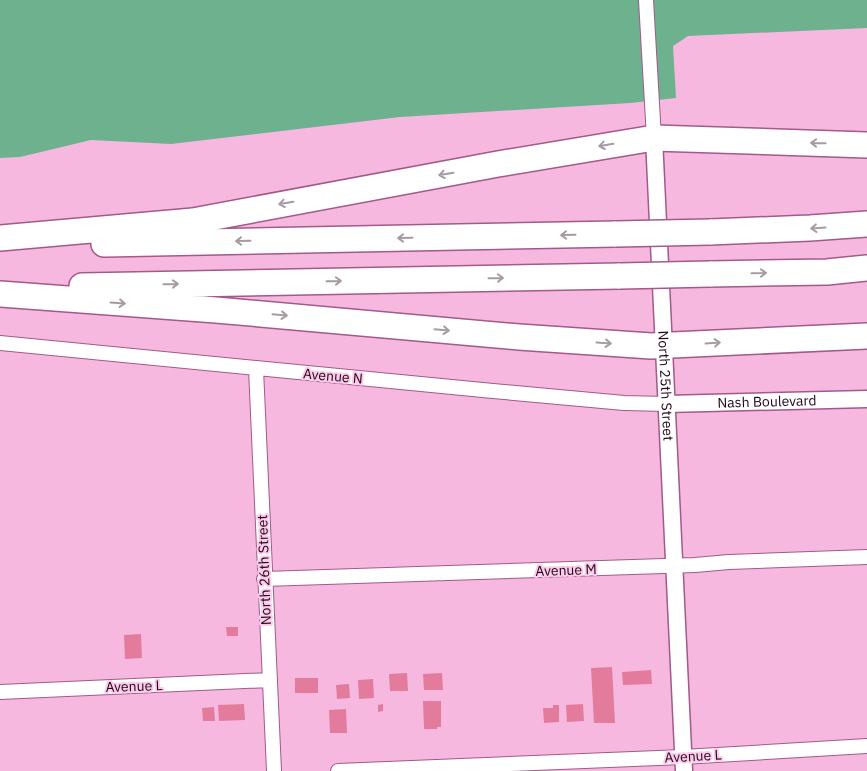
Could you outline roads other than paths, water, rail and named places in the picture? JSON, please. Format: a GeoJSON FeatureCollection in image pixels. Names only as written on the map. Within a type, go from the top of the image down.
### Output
{"type":"FeatureCollection","features":[{"type":"Feature","properties":{"kind":"highway"},"geometry":{"type":"LineString","coordinates":[[0,238],[193,221],[489,166],[654,138],[867,145]]}},
{"type":"Feature","properties":{"kind":"highway"},"geometry":{"type":"LineString","coordinates":[[0,245],[710,232],[867,224]]}},
{"type":"Feature","properties":{"kind":"highway"},"geometry":{"type":"LineString","coordinates":[[0,288],[827,272],[867,268]]}},
{"type":"Feature","properties":{"kind":"highway"},"geometry":{"type":"LineString","coordinates":[[0,294],[225,310],[519,337],[664,346],[867,336]]}},
{"type":"Feature","properties":{"kind":"street","name":"North 25th Street"},"geometry":{"type":"LineString","coordinates":[[646,0],[684,764]]}},
{"type":"Feature","properties":{"kind":"street","name":"Avenue N"},"geometry":{"type":"LineString","coordinates":[[0,343],[256,369],[624,402],[667,404]]}},
{"type":"Feature","properties":{"kind":"street","name":"North 26th Street"},"geometry":{"type":"LineString","coordinates":[[256,369],[274,771]]}},
{"type":"Feature","properties":{"kind":"street","name":"Nash Boulevard"},"geometry":{"type":"LineString","coordinates":[[667,404],[867,399]]}},
{"type":"Feature","properties":{"kind":"street","name":"Avenue M"},"geometry":{"type":"LineString","coordinates":[[264,579],[674,566],[867,557]]}},
{"type":"Feature","properties":{"kind":"street","name":"Avenue L"},"geometry":{"type":"LineString","coordinates":[[0,692],[269,680]]}},
{"type":"Feature","properties":{"kind":"street","name":"Avenue L"},"geometry":{"type":"LineString","coordinates":[[338,771],[684,764],[867,746]]}}]}
